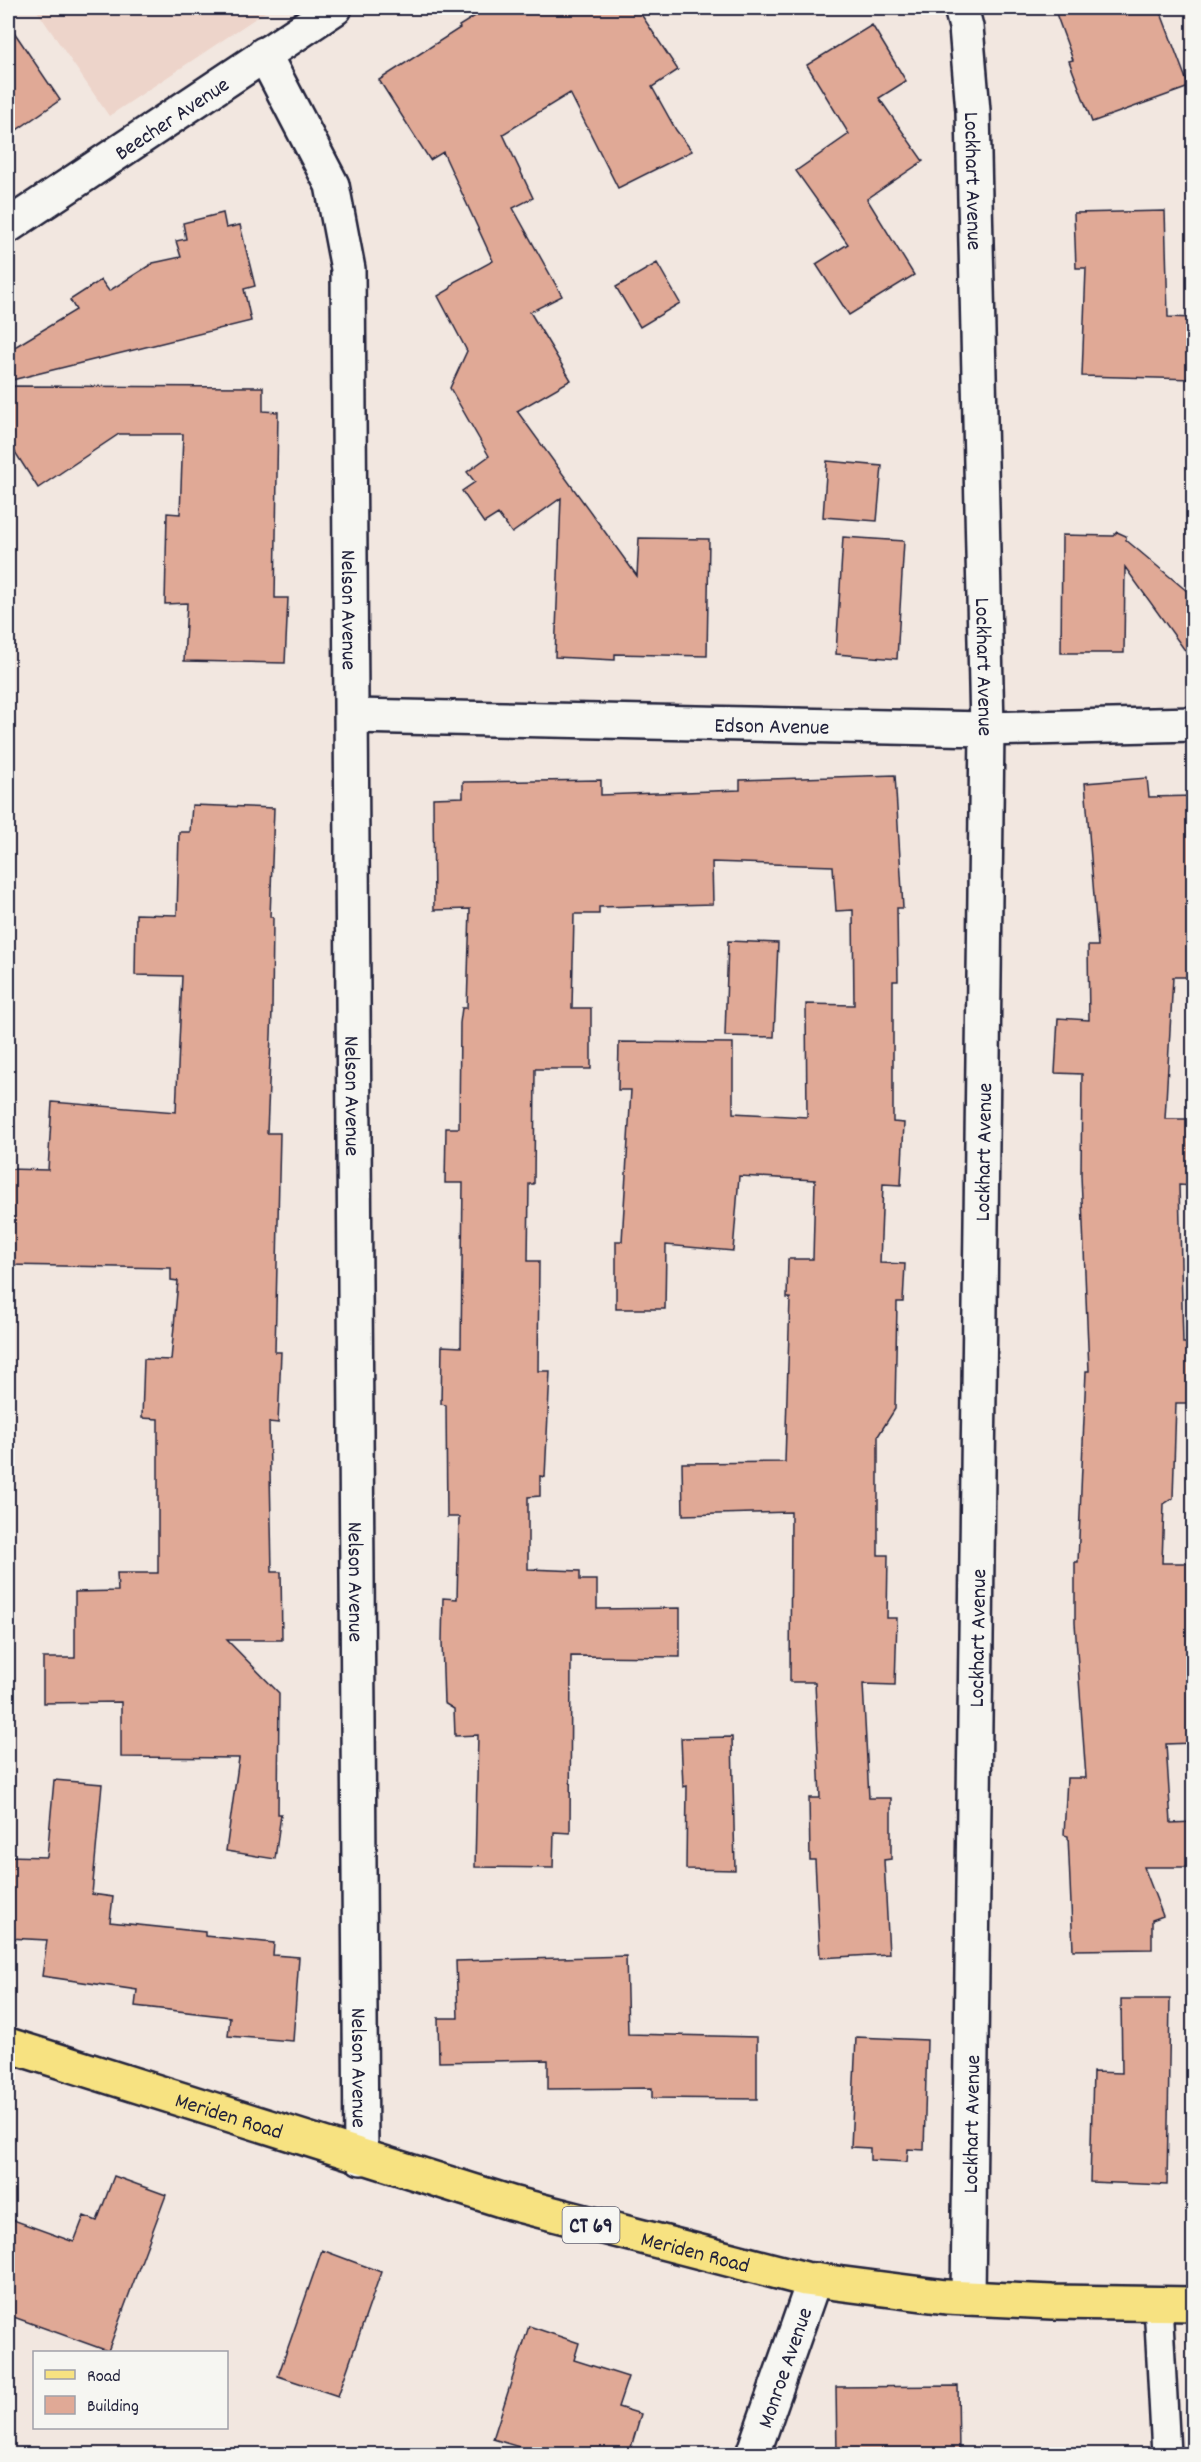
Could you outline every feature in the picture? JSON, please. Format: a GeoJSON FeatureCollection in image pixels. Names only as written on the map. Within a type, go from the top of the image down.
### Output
{"type":"FeatureCollection","features":[{"type":"Feature","properties":{"kind":"main road","name":"Meriden Road"},"geometry":{"type":"LineString","coordinates":[[8,2045],[361,2157],[624,2234],[814,2280],[859,2288],[968,2298],[1194,2304]]}},
{"type":"Feature","properties":{"kind":"street","name":"Beecher Avenue"},"geometry":{"type":"LineString","coordinates":[[8,226],[335,8]]}},
{"type":"Feature","properties":{"kind":"street","name":"Lockhart Avenue"},"geometry":{"type":"LineString","coordinates":[[961,8],[966,27],[973,111],[987,729],[968,2298]]}},
{"type":"Feature","properties":{"kind":"street","name":"Nelson Avenue"},"geometry":{"type":"LineString","coordinates":[[264,54],[332,185],[348,269],[361,2157]]}},
{"type":"Feature","properties":{"kind":"street","name":"Edson Avenue"},"geometry":{"type":"LineString","coordinates":[[352,716],[987,729],[1194,724]]}},
{"type":"Feature","properties":{"kind":"street","name":"Monroe Avenue"},"geometry":{"type":"LineString","coordinates":[[753,2454],[814,2280]]}},
{"type":"Feature","properties":{"kind":"lane"},"geometry":{"type":"LineString","coordinates":[[1158,2304],[1166,2454]]}},
{"type":"Feature","properties":{"kind":"shaded area"},"geometry":{"type":"Polygon","coordinates":[[[35,8],[271,8],[109,116],[35,8]]]}},
{"type":"Feature","properties":{"kind":"building"},"geometry":{"type":"Polygon","coordinates":[[[488,8],[637,8],[678,70],[652,87],[676,130],[692,151],[618,188],[570,93],[503,134],[533,198],[513,208],[562,296],[530,312],[571,380],[517,411],[637,576],[639,538],[709,539],[707,656],[615,654],[615,660],[555,657],[561,498],[512,533],[498,514],[484,523],[462,491],[475,482],[467,472],[489,456],[450,388],[467,351],[438,296],[450,289],[454,282],[493,261],[443,152],[430,160],[379,80],[488,8]]]}},
{"type":"Feature","properties":{"kind":"building"},"geometry":{"type":"Polygon","coordinates":[[[1054,8],[1159,8],[1189,87],[1092,122],[1069,61],[1073,60],[1054,8]]]}},
{"type":"Feature","properties":{"kind":"building"},"geometry":{"type":"Polygon","coordinates":[[[8,23],[60,100],[8,136],[8,23]]]}},
{"type":"Feature","properties":{"kind":"building"},"geometry":{"type":"Polygon","coordinates":[[[872,25],[906,81],[879,98],[923,161],[867,199],[914,275],[849,315],[816,264],[848,244],[796,171],[849,134],[807,65],[872,25]]]}},
{"type":"Feature","properties":{"kind":"building"},"geometry":{"type":"Polygon","coordinates":[[[1165,211],[1168,317],[1194,318],[1194,379],[1082,376],[1086,268],[1076,268],[1074,213],[1165,211]]]}},
{"type":"Feature","properties":{"kind":"building"},"geometry":{"type":"Polygon","coordinates":[[[223,213],[226,228],[240,225],[255,286],[244,289],[251,321],[8,381],[8,351],[76,310],[70,300],[101,280],[109,291],[153,263],[181,257],[176,241],[186,239],[183,223],[223,213]]]}},
{"type":"Feature","properties":{"kind":"building"},"geometry":{"type":"Polygon","coordinates":[[[657,263],[680,303],[640,327],[616,287],[657,263]]]}},
{"type":"Feature","properties":{"kind":"building"},"geometry":{"type":"Polygon","coordinates":[[[8,386],[263,387],[263,411],[278,412],[275,598],[288,598],[285,663],[184,661],[187,603],[165,604],[167,513],[180,514],[183,434],[119,434],[38,488],[8,441],[8,386]]]}},
{"type":"Feature","properties":{"kind":"building"},"geometry":{"type":"Polygon","coordinates":[[[827,461],[882,466],[877,521],[823,517],[827,461]]]}},
{"type":"Feature","properties":{"kind":"building"},"geometry":{"type":"Polygon","coordinates":[[[1117,532],[1126,536],[1126,540],[1194,597],[1194,663],[1125,567],[1124,653],[1061,653],[1062,535],[1113,536],[1117,532]]]}},
{"type":"Feature","properties":{"kind":"building"},"geometry":{"type":"Polygon","coordinates":[[[843,537],[904,541],[897,659],[836,654],[843,537]]]}},
{"type":"Feature","properties":{"kind":"building"},"geometry":{"type":"Polygon","coordinates":[[[895,775],[903,908],[897,908],[898,981],[893,981],[893,1122],[904,1123],[901,1185],[883,1184],[880,1263],[905,1264],[903,1302],[897,1302],[895,1409],[878,1436],[878,1555],[888,1555],[887,1618],[897,1618],[895,1685],[863,1684],[869,1798],[891,1798],[891,1859],[884,1860],[889,1954],[820,1958],[815,1860],[810,1860],[809,1798],[820,1798],[815,1682],[790,1682],[791,1512],[683,1515],[682,1463],[785,1462],[790,1298],[787,1298],[788,1259],[813,1259],[815,1180],[739,1176],[733,1251],[666,1245],[665,1309],[616,1309],[616,1241],[622,1241],[631,1090],[618,1090],[619,1042],[733,1043],[733,1113],[807,1117],[806,1004],[854,1005],[853,910],[836,911],[833,866],[712,862],[713,904],[599,907],[599,914],[574,914],[572,1008],[591,1008],[591,1069],[535,1069],[534,1184],[529,1184],[528,1261],[539,1261],[538,1371],[550,1371],[545,1477],[540,1476],[540,1496],[528,1497],[528,1569],[580,1571],[580,1580],[597,1580],[597,1609],[680,1608],[680,1657],[571,1656],[570,1833],[554,1832],[553,1868],[475,1867],[478,1735],[455,1736],[454,1709],[444,1703],[442,1641],[443,1598],[457,1599],[459,1517],[447,1517],[446,1405],[441,1404],[442,1346],[461,1347],[463,1183],[445,1183],[446,1128],[459,1128],[460,1023],[462,1008],[467,1008],[470,909],[434,910],[433,798],[463,797],[463,782],[601,780],[601,795],[740,790],[740,780],[895,775]]]}},
{"type":"Feature","properties":{"kind":"building"},"geometry":{"type":"Polygon","coordinates":[[[1147,778],[1149,797],[1194,796],[1194,977],[1173,977],[1165,1119],[1194,1119],[1194,1186],[1179,1185],[1183,1343],[1194,1343],[1194,1403],[1176,1403],[1173,1498],[1164,1504],[1162,1563],[1190,1563],[1188,1685],[1191,1685],[1194,1743],[1166,1744],[1171,1823],[1194,1822],[1194,1867],[1144,1867],[1163,1916],[1152,1920],[1152,1949],[1073,1950],[1068,1836],[1064,1835],[1067,1778],[1086,1778],[1075,1623],[1075,1562],[1078,1562],[1086,1371],[1089,1371],[1081,1175],[1082,1074],[1055,1073],[1058,1018],[1089,1020],[1088,946],[1098,946],[1085,783],[1147,778]]]}},
{"type":"Feature","properties":{"kind":"building"},"geometry":{"type":"Polygon","coordinates":[[[192,805],[274,808],[270,917],[273,917],[272,1011],[267,1133],[280,1133],[275,1352],[281,1352],[278,1423],[269,1422],[272,1572],[281,1572],[282,1640],[227,1640],[279,1693],[278,1814],[281,1814],[275,1859],[226,1851],[239,1758],[121,1757],[121,1702],[43,1703],[43,1658],[75,1658],[75,1592],[118,1591],[117,1573],[158,1573],[158,1419],[142,1418],[144,1359],[171,1360],[178,1281],[171,1280],[171,1268],[8,1265],[8,1169],[48,1170],[52,1102],[176,1112],[182,976],[135,975],[136,914],[177,915],[179,832],[190,832],[192,805]]]}},
{"type":"Feature","properties":{"kind":"building"},"geometry":{"type":"Polygon","coordinates":[[[728,941],[778,943],[774,1037],[725,1036],[728,941]]]}},
{"type":"Feature","properties":{"kind":"building"},"geometry":{"type":"Polygon","coordinates":[[[732,1737],[735,1870],[686,1869],[687,1786],[683,1787],[681,1738],[732,1737]]]}},
{"type":"Feature","properties":{"kind":"building"},"geometry":{"type":"Polygon","coordinates":[[[54,1780],[102,1784],[92,1894],[113,1897],[110,1922],[205,1932],[205,1936],[274,1943],[273,1955],[299,1957],[293,2041],[228,2036],[230,2017],[135,2006],[137,1990],[42,1976],[47,1940],[8,1938],[8,1856],[47,1857],[54,1780]]]}},
{"type":"Feature","properties":{"kind":"building"},"geometry":{"type":"Polygon","coordinates":[[[626,1956],[628,2034],[757,2037],[757,2099],[652,2098],[652,2088],[548,2089],[548,2060],[439,2062],[438,2018],[458,2018],[456,1961],[626,1956]]]}},
{"type":"Feature","properties":{"kind":"building"},"geometry":{"type":"Polygon","coordinates":[[[1121,1999],[1170,1999],[1167,2185],[1090,2182],[1093,2072],[1122,2073],[1121,1999]]]}},
{"type":"Feature","properties":{"kind":"building"},"geometry":{"type":"Polygon","coordinates":[[[856,2037],[927,2040],[924,2150],[908,2149],[907,2162],[870,2160],[870,2148],[851,2147],[856,2037]]]}},
{"type":"Feature","properties":{"kind":"building"},"geometry":{"type":"Polygon","coordinates":[[[114,2176],[166,2195],[108,2351],[8,2315],[8,2218],[74,2242],[84,2216],[97,2221],[114,2176]]]}},
{"type":"Feature","properties":{"kind":"building"},"geometry":{"type":"Polygon","coordinates":[[[322,2250],[381,2272],[338,2396],[278,2376],[322,2250]]]}},
{"type":"Feature","properties":{"kind":"building"},"geometry":{"type":"Polygon","coordinates":[[[529,2326],[579,2343],[574,2360],[628,2377],[618,2407],[641,2414],[629,2454],[542,2454],[493,2439],[529,2326]]]}},
{"type":"Feature","properties":{"kind":"building"},"geometry":{"type":"Polygon","coordinates":[[[958,2386],[959,2454],[837,2454],[836,2387],[958,2386]]]}}]}
